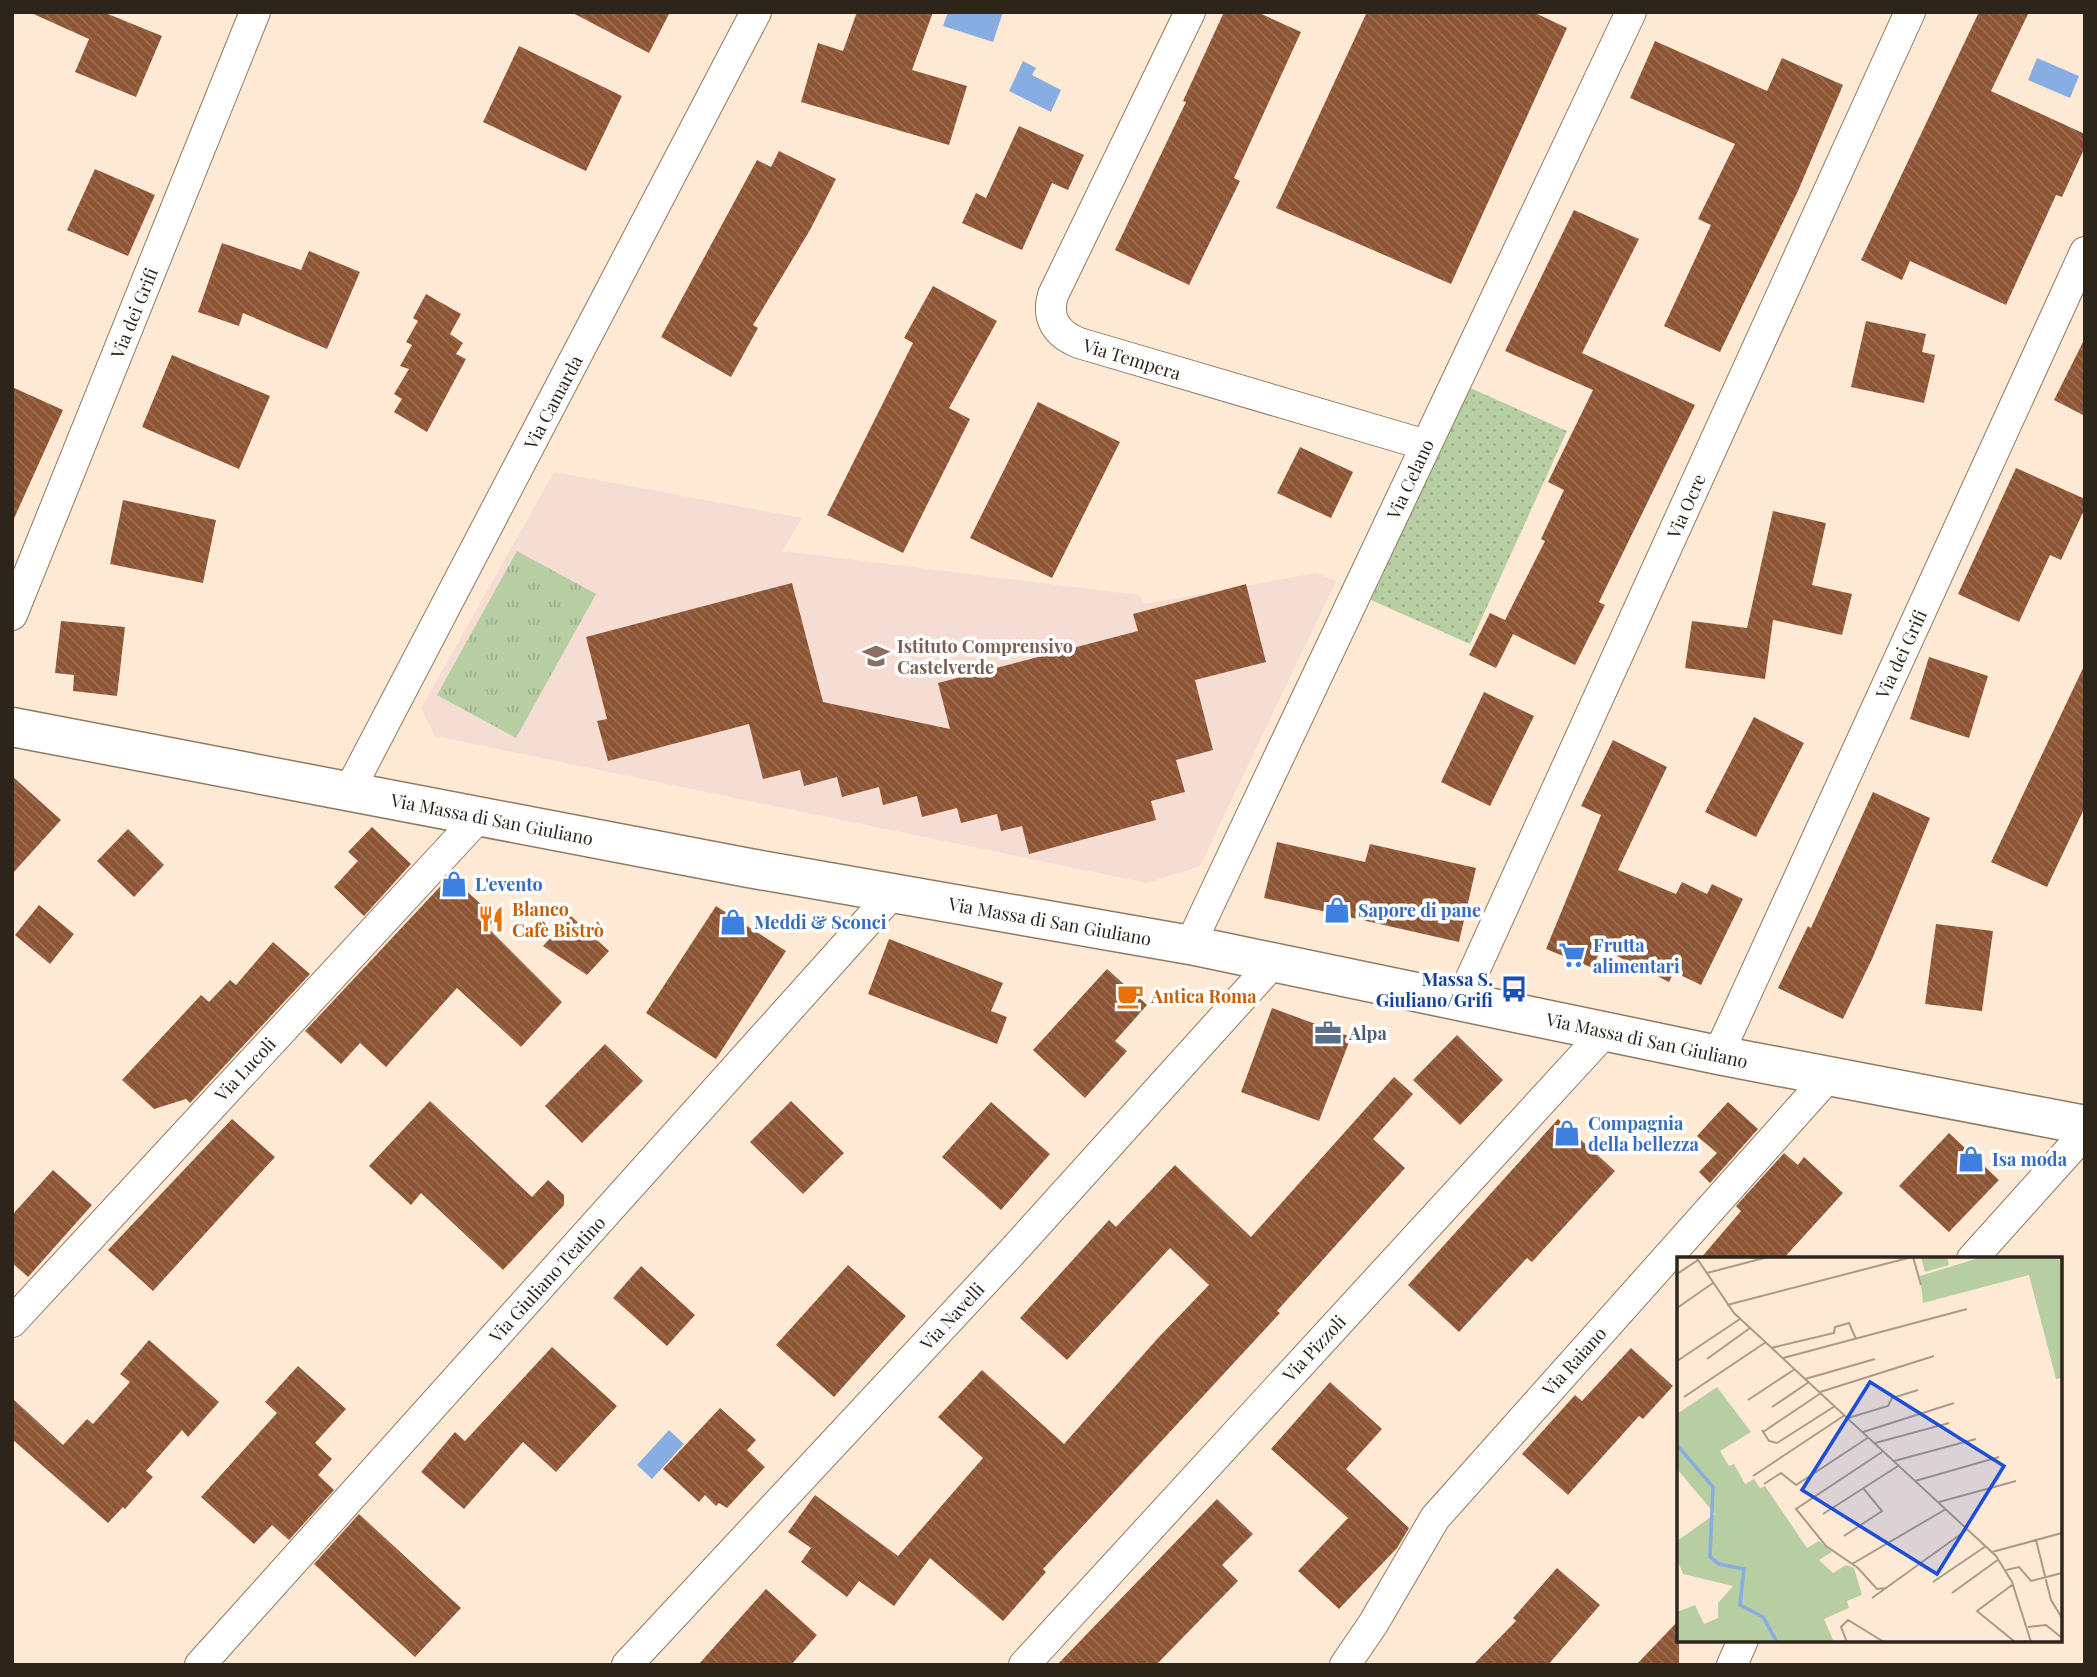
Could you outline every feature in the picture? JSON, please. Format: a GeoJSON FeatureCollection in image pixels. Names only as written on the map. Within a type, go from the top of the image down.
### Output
{"type":"FeatureCollection","features":[{"type":"Feature","properties":{"kind":"street","name":"Via dei Grifi"},"geometry":{"type":"LineString","coordinates":[[12,615],[255,12]]}},
{"type":"Feature","properties":{"kind":"street","name":"Via Camarda"},"geometry":{"type":"LineString","coordinates":[[349,791],[756,12]]}},
{"type":"Feature","properties":{"kind":"street","name":"Via Tempera"},"geometry":{"type":"LineString","coordinates":[[1190,12],[1054,295],[1050,305],[1053,324],[1068,339],[1079,343],[1426,445]]}},
{"type":"Feature","properties":{"kind":"street","name":"Via Celano"},"geometry":{"type":"LineString","coordinates":[[1190,945],[1631,12]]}},
{"type":"Feature","properties":{"kind":"street","name":"Via Ocre"},"geometry":{"type":"LineString","coordinates":[[1461,1000],[1910,12]]}},
{"type":"Feature","properties":{"kind":"street","name":"Via dei Grifi"},"geometry":{"type":"LineString","coordinates":[[1718,1055],[2085,252]]}},
{"type":"Feature","properties":{"kind":"street","name":"Via Massa di San Giuliano"},"geometry":{"type":"LineString","coordinates":[[12,727],[894,894],[1190,945],[1718,1055],[2085,1125]]}},
{"type":"Feature","properties":{"kind":"street","name":"Via Lucoli"},"geometry":{"type":"LineString","coordinates":[[12,1322],[479,817]]}},
{"type":"Feature","properties":{"kind":"street","name":"Via Giuliano Teatino"},"geometry":{"type":"LineString","coordinates":[[200,1665],[894,894]]}},
{"type":"Feature","properties":{"kind":"street","name":"Via Navelli"},"geometry":{"type":"LineString","coordinates":[[627,1665],[1011,1253],[1273,963]]}},
{"type":"Feature","properties":{"kind":"street","name":"Via Pizzoli"},"geometry":{"type":"LineString","coordinates":[[1024,1665],[1605,1032]]}},
{"type":"Feature","properties":{"kind":"street","name":"Via Raiano"},"geometry":{"type":"LineString","coordinates":[[1345,1665],[1373,1624],[1435,1518],[1829,1076]]}},
{"type":"Feature","properties":{"kind":"street"},"geometry":{"type":"LineString","coordinates":[[1974,1257],[2085,1133]]}},
{"type":"Feature","properties":{"kind":"street"},"geometry":{"type":"LineString","coordinates":[[1732,1665],[1742,1642]]}},
{"type":"Feature","properties":{"kind":"shaded area","name":"Istituto Comprensivo Castelverde"},"geometry":{"type":"Polygon","coordinates":[[[554,472],[802,518],[782,551],[1139,595],[1145,604],[1316,573],[1336,581],[1200,866],[1147,883],[435,736],[421,708],[554,472]]]}},
{"type":"Feature","properties":{"kind":"green space"},"geometry":{"type":"Polygon","coordinates":[[[1468,387],[1567,431],[1470,644],[1371,600],[1468,387]]]}},
{"type":"Feature","properties":{"kind":"green space"},"geometry":{"type":"Polygon","coordinates":[[[517,551],[596,594],[516,738],[437,695],[517,551]]]}},
{"type":"Feature","properties":{"kind":"water"},"geometry":{"type":"Polygon","coordinates":[[[948,12],[1003,12],[993,42],[943,26],[948,12]]]}},
{"type":"Feature","properties":{"kind":"water"},"geometry":{"type":"Polygon","coordinates":[[[2037,58],[2079,76],[2070,98],[2028,80],[2037,58]]]}},
{"type":"Feature","properties":{"kind":"water"},"geometry":{"type":"Polygon","coordinates":[[[1023,61],[1036,68],[1032,75],[1061,90],[1051,112],[1009,91],[1023,61]]]}},
{"type":"Feature","properties":{"kind":"water"},"geometry":{"type":"Polygon","coordinates":[[[669,1430],[684,1444],[652,1479],[637,1465],[669,1430]]]}},
{"type":"Feature","properties":{"kind":"building"},"geometry":{"type":"Polygon","coordinates":[[[29,12],[103,12],[162,36],[136,97],[75,72],[89,39],[29,12]]]}},
{"type":"Feature","properties":{"kind":"building"},"geometry":{"type":"Polygon","coordinates":[[[571,12],[670,12],[649,53],[571,12]]]}},
{"type":"Feature","properties":{"kind":"building"},"geometry":{"type":"Polygon","coordinates":[[[857,12],[933,12],[912,70],[967,86],[949,145],[801,102],[818,43],[843,51],[857,12]]]}},
{"type":"Feature","properties":{"kind":"building"},"geometry":{"type":"Polygon","coordinates":[[[1224,12],[1257,12],[1301,32],[1234,178],[1240,181],[1189,285],[1115,250],[1186,102],[1183,101],[1224,12]]]}},
{"type":"Feature","properties":{"kind":"building"},"geometry":{"type":"Polygon","coordinates":[[[1367,12],[1533,12],[1567,28],[1451,284],[1276,208],[1367,12]]]}},
{"type":"Feature","properties":{"kind":"building"},"geometry":{"type":"Polygon","coordinates":[[[1979,12],[2029,12],[1991,91],[2085,134],[2085,147],[2062,197],[2056,195],[2006,305],[1910,261],[1902,280],[1861,260],[1979,12]]]}},
{"type":"Feature","properties":{"kind":"building"},"geometry":{"type":"Polygon","coordinates":[[[1655,41],[1767,91],[1782,58],[1843,85],[1798,191],[1720,352],[1664,326],[1711,225],[1698,219],[1735,144],[1630,98],[1655,41]]]}},
{"type":"Feature","properties":{"kind":"building"},"geometry":{"type":"Polygon","coordinates":[[[519,46],[622,96],[586,171],[483,122],[519,46]]]}},
{"type":"Feature","properties":{"kind":"building"},"geometry":{"type":"Polygon","coordinates":[[[1019,126],[1084,155],[1068,190],[1052,183],[1022,250],[962,223],[976,193],[986,198],[1019,126]]]}},
{"type":"Feature","properties":{"kind":"building"},"geometry":{"type":"Polygon","coordinates":[[[779,151],[836,179],[810,230],[753,325],[758,328],[731,377],[661,337],[757,160],[771,167],[779,151]]]}},
{"type":"Feature","properties":{"kind":"building"},"geometry":{"type":"Polygon","coordinates":[[[95,169],[155,195],[128,256],[67,230],[95,169]]]}},
{"type":"Feature","properties":{"kind":"building"},"geometry":{"type":"Polygon","coordinates":[[[1574,210],[1639,239],[1582,353],[1695,405],[1599,602],[1605,605],[1575,665],[1513,634],[1496,668],[1469,655],[1490,613],[1505,620],[1545,541],[1541,539],[1564,490],[1548,482],[1593,390],[1505,351],[1574,210]]]}},
{"type":"Feature","properties":{"kind":"building"},"geometry":{"type":"Polygon","coordinates":[[[222,243],[301,270],[309,251],[360,272],[327,349],[243,313],[239,326],[198,312],[222,243]]]}},
{"type":"Feature","properties":{"kind":"building"},"geometry":{"type":"Polygon","coordinates":[[[933,286],[997,321],[949,408],[970,419],[903,553],[827,515],[913,343],[904,338],[933,286]]]}},
{"type":"Feature","properties":{"kind":"building"},"geometry":{"type":"Polygon","coordinates":[[[426,294],[461,314],[450,334],[463,343],[456,354],[466,359],[427,432],[394,412],[402,399],[394,394],[409,369],[400,366],[412,345],[406,342],[418,321],[413,318],[426,294]]]}},
{"type":"Feature","properties":{"kind":"building"},"geometry":{"type":"Polygon","coordinates":[[[1866,321],[1926,334],[1922,352],[1935,355],[1924,403],[1851,387],[1866,321]]]}},
{"type":"Feature","properties":{"kind":"building"},"geometry":{"type":"Polygon","coordinates":[[[2085,338],[2085,416],[2054,400],[2085,338]]]}},
{"type":"Feature","properties":{"kind":"building"},"geometry":{"type":"Polygon","coordinates":[[[172,355],[270,396],[239,469],[142,427],[172,355]]]}},
{"type":"Feature","properties":{"kind":"building"},"geometry":{"type":"Polygon","coordinates":[[[12,387],[63,410],[12,523],[12,387]]]}},
{"type":"Feature","properties":{"kind":"building"},"geometry":{"type":"Polygon","coordinates":[[[1038,402],[1120,442],[1052,578],[970,538],[1038,402]]]}},
{"type":"Feature","properties":{"kind":"building"},"geometry":{"type":"Polygon","coordinates":[[[1300,447],[1353,472],[1331,518],[1277,493],[1300,447]]]}},
{"type":"Feature","properties":{"kind":"building"},"geometry":{"type":"Polygon","coordinates":[[[2016,468],[2085,499],[2085,508],[2061,560],[2050,555],[2019,622],[1958,594],[2016,468]]]}},
{"type":"Feature","properties":{"kind":"building"},"geometry":{"type":"Polygon","coordinates":[[[123,500],[216,520],[203,583],[110,564],[123,500]]]}},
{"type":"Feature","properties":{"kind":"building"},"geometry":{"type":"Polygon","coordinates":[[[1773,511],[1826,523],[1812,585],[1852,594],[1842,635],[1773,620],[1765,679],[1685,668],[1692,621],[1747,628],[1773,511]]]}},
{"type":"Feature","properties":{"kind":"building"},"geometry":{"type":"Polygon","coordinates":[[[792,583],[823,702],[950,729],[938,683],[1138,631],[1133,614],[1246,584],[1266,662],[1195,680],[1213,750],[1176,760],[1185,792],[1151,801],[1156,820],[1029,854],[1022,826],[1001,831],[997,814],[961,823],[957,808],[922,817],[917,796],[883,805],[879,787],[842,797],[837,777],[804,786],[800,770],[763,779],[749,724],[608,761],[597,721],[607,719],[586,637],[792,583]]]}},
{"type":"Feature","properties":{"kind":"building"},"geometry":{"type":"Polygon","coordinates":[[[61,621],[125,627],[117,696],[73,691],[74,675],[55,673],[61,621]]]}},
{"type":"Feature","properties":{"kind":"building"},"geometry":{"type":"Polygon","coordinates":[[[1929,657],[1988,676],[1969,738],[1910,719],[1929,657]]]}},
{"type":"Feature","properties":{"kind":"building"},"geometry":{"type":"Polygon","coordinates":[[[2085,664],[2085,807],[2047,887],[1991,862],[2085,664]]]}},
{"type":"Feature","properties":{"kind":"building"},"geometry":{"type":"Polygon","coordinates":[[[1484,692],[1534,716],[1490,806],[1441,782],[1484,692]]]}},
{"type":"Feature","properties":{"kind":"building"},"geometry":{"type":"Polygon","coordinates":[[[1754,717],[1804,743],[1756,837],[1705,812],[1754,717]]]}},
{"type":"Feature","properties":{"kind":"building"},"geometry":{"type":"Polygon","coordinates":[[[1613,740],[1667,767],[1618,870],[1676,894],[1682,882],[1707,894],[1712,884],[1743,899],[1701,985],[1674,972],[1669,982],[1601,948],[1593,968],[1546,949],[1601,815],[1581,806],[1613,740]]]}},
{"type":"Feature","properties":{"kind":"building"},"geometry":{"type":"Polygon","coordinates":[[[12,776],[61,820],[12,874],[12,776]]]}},
{"type":"Feature","properties":{"kind":"building"},"geometry":{"type":"Polygon","coordinates":[[[1873,792],[1930,818],[1873,957],[1843,1019],[1778,988],[1808,926],[1811,928],[1873,792]]]}},
{"type":"Feature","properties":{"kind":"building"},"geometry":{"type":"Polygon","coordinates":[[[372,827],[411,864],[364,916],[334,887],[358,861],[348,852],[372,827]]]}},
{"type":"Feature","properties":{"kind":"building"},"geometry":{"type":"Polygon","coordinates":[[[128,829],[164,865],[134,897],[97,861],[128,829]]]}},
{"type":"Feature","properties":{"kind":"building"},"geometry":{"type":"Polygon","coordinates":[[[1277,842],[1365,862],[1370,844],[1476,868],[1459,942],[1264,898],[1277,842]]]}},
{"type":"Feature","properties":{"kind":"building"},"geometry":{"type":"Polygon","coordinates":[[[450,876],[496,918],[488,928],[562,1002],[521,1047],[457,988],[386,1067],[360,1043],[341,1064],[305,1031],[450,876]]]}},
{"type":"Feature","properties":{"kind":"building"},"geometry":{"type":"Polygon","coordinates":[[[39,905],[74,934],[50,964],[15,935],[39,905]]]}},
{"type":"Feature","properties":{"kind":"building"},"geometry":{"type":"Polygon","coordinates":[[[716,906],[786,951],[716,1059],[646,1013],[716,906]]]}},
{"type":"Feature","properties":{"kind":"building"},"geometry":{"type":"Polygon","coordinates":[[[571,916],[609,951],[587,975],[543,946],[571,916]]]}},
{"type":"Feature","properties":{"kind":"building"},"geometry":{"type":"Polygon","coordinates":[[[1936,924],[1993,931],[1982,1011],[1925,1004],[1936,924]]]}},
{"type":"Feature","properties":{"kind":"building"},"geometry":{"type":"Polygon","coordinates":[[[889,939],[1003,983],[991,1011],[1007,1017],[997,1044],[868,994],[889,939]]]}},
{"type":"Feature","properties":{"kind":"building"},"geometry":{"type":"Polygon","coordinates":[[[273,942],[310,974],[190,1103],[186,1099],[154,1109],[122,1080],[201,995],[209,1002],[230,980],[236,985],[273,942]]]}},
{"type":"Feature","properties":{"kind":"building"},"geometry":{"type":"Polygon","coordinates":[[[1107,969],[1147,1005],[1115,1041],[1127,1051],[1085,1098],[1033,1050],[1107,969]]]}},
{"type":"Feature","properties":{"kind":"building"},"geometry":{"type":"Polygon","coordinates":[[[1272,1008],[1351,1037],[1319,1121],[1241,1092],[1272,1008]]]}},
{"type":"Feature","properties":{"kind":"building"},"geometry":{"type":"Polygon","coordinates":[[[1457,1035],[1503,1080],[1460,1125],[1413,1080],[1457,1035]]]}},
{"type":"Feature","properties":{"kind":"building"},"geometry":{"type":"Polygon","coordinates":[[[605,1044],[643,1081],[582,1143],[545,1106],[605,1044]]]}},
{"type":"Feature","properties":{"kind":"building"},"geometry":{"type":"Polygon","coordinates":[[[1394,1077],[1413,1094],[1373,1139],[1405,1168],[1277,1311],[1280,1313],[1043,1569],[1046,1572],[1003,1621],[930,1558],[894,1606],[859,1581],[847,1597],[801,1562],[811,1548],[788,1532],[815,1495],[898,1556],[983,1458],[938,1417],[982,1370],[1064,1444],[1209,1285],[1170,1248],[1067,1360],[1020,1318],[1109,1220],[1116,1227],[1175,1165],[1251,1237],[1394,1077]]]}},
{"type":"Feature","properties":{"kind":"building"},"geometry":{"type":"Polygon","coordinates":[[[430,1101],[532,1197],[548,1180],[564,1195],[564,1205],[503,1270],[421,1193],[411,1205],[369,1166],[430,1101]]]}},
{"type":"Feature","properties":{"kind":"building"},"geometry":{"type":"Polygon","coordinates":[[[791,1101],[844,1153],[803,1194],[750,1142],[791,1101]]]}},
{"type":"Feature","properties":{"kind":"building"},"geometry":{"type":"Polygon","coordinates":[[[991,1102],[1050,1154],[1001,1210],[942,1157],[991,1102]]]}},
{"type":"Feature","properties":{"kind":"building"},"geometry":{"type":"Polygon","coordinates":[[[1728,1102],[1758,1129],[1710,1183],[1699,1172],[1717,1153],[1697,1136],[1728,1102]]]}},
{"type":"Feature","properties":{"kind":"building"},"geometry":{"type":"Polygon","coordinates":[[[232,1119],[275,1157],[153,1291],[108,1250],[232,1119]]]}},
{"type":"Feature","properties":{"kind":"building"},"geometry":{"type":"Polygon","coordinates":[[[1558,1119],[1615,1171],[1532,1262],[1527,1258],[1459,1332],[1408,1285],[1558,1119]]]}},
{"type":"Feature","properties":{"kind":"building"},"geometry":{"type":"Polygon","coordinates":[[[1949,1133],[1999,1180],[1949,1232],[1899,1186],[1949,1133]]]}},
{"type":"Feature","properties":{"kind":"building"},"geometry":{"type":"Polygon","coordinates":[[[1784,1153],[1798,1165],[1804,1157],[1843,1193],[1785,1257],[1702,1257],[1741,1211],[1736,1206],[1784,1153]]]}},
{"type":"Feature","properties":{"kind":"building"},"geometry":{"type":"Polygon","coordinates":[[[53,1170],[92,1205],[28,1277],[12,1263],[12,1215],[53,1170]]]}},
{"type":"Feature","properties":{"kind":"building"},"geometry":{"type":"Polygon","coordinates":[[[848,1265],[906,1316],[834,1397],[776,1345],[848,1265]]]}},
{"type":"Feature","properties":{"kind":"building"},"geometry":{"type":"Polygon","coordinates":[[[641,1266],[695,1315],[667,1346],[613,1298],[641,1266]]]}},
{"type":"Feature","properties":{"kind":"building"},"geometry":{"type":"Polygon","coordinates":[[[149,1340],[219,1402],[188,1437],[182,1430],[146,1471],[153,1477],[125,1509],[123,1507],[108,1523],[12,1439],[12,1398],[63,1445],[87,1419],[93,1424],[130,1382],[120,1374],[149,1340]]]}},
{"type":"Feature","properties":{"kind":"building"},"geometry":{"type":"Polygon","coordinates":[[[552,1347],[617,1406],[556,1472],[523,1442],[464,1509],[421,1472],[455,1432],[465,1441],[552,1347]]]}},
{"type":"Feature","properties":{"kind":"building"},"geometry":{"type":"Polygon","coordinates":[[[1631,1348],[1673,1386],[1643,1419],[1639,1416],[1568,1495],[1522,1454],[1575,1395],[1582,1401],[1631,1348]]]}},
{"type":"Feature","properties":{"kind":"building"},"geometry":{"type":"Polygon","coordinates":[[[298,1366],[346,1409],[315,1443],[332,1459],[318,1475],[334,1490],[289,1540],[272,1525],[254,1544],[201,1497],[277,1413],[265,1402],[298,1366]]]}},
{"type":"Feature","properties":{"kind":"building"},"geometry":{"type":"Polygon","coordinates":[[[1330,1382],[1382,1429],[1346,1469],[1409,1528],[1397,1548],[1339,1609],[1298,1571],[1348,1518],[1271,1449],[1330,1382]]]}},
{"type":"Feature","properties":{"kind":"building"},"geometry":{"type":"Polygon","coordinates":[[[720,1408],[756,1440],[747,1450],[765,1467],[727,1508],[719,1503],[716,1506],[705,1495],[699,1502],[663,1469],[720,1408]]]}},
{"type":"Feature","properties":{"kind":"building"},"geometry":{"type":"Polygon","coordinates":[[[1217,1499],[1253,1534],[1222,1565],[1238,1581],[1156,1665],[1057,1665],[1217,1499]]]}},
{"type":"Feature","properties":{"kind":"building"},"geometry":{"type":"Polygon","coordinates":[[[359,1514],[461,1608],[415,1657],[314,1564],[359,1514]]]}},
{"type":"Feature","properties":{"kind":"building"},"geometry":{"type":"Polygon","coordinates":[[[1557,1568],[1600,1605],[1548,1665],[1473,1665],[1516,1621],[1513,1618],[1557,1568]]]}},
{"type":"Feature","properties":{"kind":"building"},"geometry":{"type":"Polygon","coordinates":[[[766,1589],[817,1635],[791,1665],[698,1665],[766,1589]]]}},
{"type":"Feature","properties":{"kind":"building"},"geometry":{"type":"Polygon","coordinates":[[[1677,1622],[1679,1665],[1636,1665],[1677,1622]]]}},
{"type":"Feature","properties":{"kind":"place","name":"Istituto Comprensivo Castelverde"},"geometry":{"type":"Point","coordinates":[876,656]}},
{"type":"Feature","properties":{"kind":"place","name":"L'evento"},"geometry":{"type":"Point","coordinates":[454,884]}},
{"type":"Feature","properties":{"kind":"place","name":"Sapore di pane"},"geometry":{"type":"Point","coordinates":[1337,910]}},
{"type":"Feature","properties":{"kind":"place","name":"Blanco Cafè Bistrò"},"geometry":{"type":"Point","coordinates":[491,919]}},
{"type":"Feature","properties":{"kind":"place","name":"Meddi & Sconci"},"geometry":{"type":"Point","coordinates":[733,922]}},
{"type":"Feature","properties":{"kind":"place","name":"Frutta alimentari"},"geometry":{"type":"Point","coordinates":[1572,955]}},
{"type":"Feature","properties":{"kind":"place","name":"Massa S. Giuliano/Grifi"},"geometry":{"type":"Point","coordinates":[1514,989]}},
{"type":"Feature","properties":{"kind":"place","name":"Antica Roma"},"geometry":{"type":"Point","coordinates":[1130,996]}},
{"type":"Feature","properties":{"kind":"place","name":"Alpa"},"geometry":{"type":"Point","coordinates":[1328,1033]}},
{"type":"Feature","properties":{"kind":"place","name":"Compagnia della bellezza"},"geometry":{"type":"Point","coordinates":[1567,1133]}},
{"type":"Feature","properties":{"kind":"place","name":"Isa moda"},"geometry":{"type":"Point","coordinates":[1971,1159]}}]}
